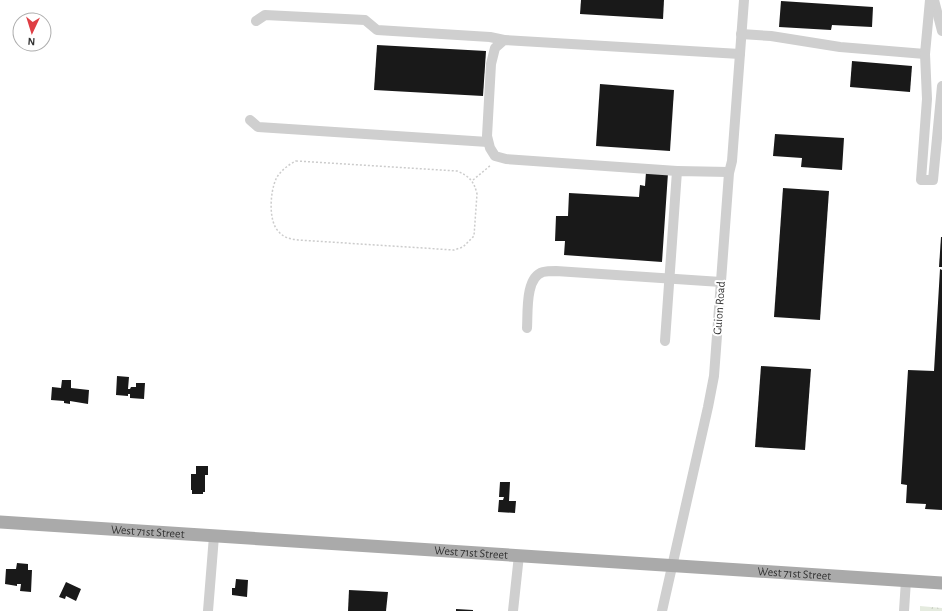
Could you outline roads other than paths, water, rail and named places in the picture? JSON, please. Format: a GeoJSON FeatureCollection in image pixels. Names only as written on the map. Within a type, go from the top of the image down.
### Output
{"type":"FeatureCollection","features":[{"type":"Feature","properties":{"kind":"main road","name":"West 71st Street"},"geometry":{"type":"LineString","coordinates":[[0,522],[942,583]]}},
{"type":"Feature","properties":{"kind":"street","name":"Guion Road"},"geometry":{"type":"LineString","coordinates":[[662,611],[711,396],[715,365],[729,172],[732,161],[744,0]]}},
{"type":"Feature","properties":{"kind":"street"},"geometry":{"type":"LineString","coordinates":[[930,0],[925,54],[927,99],[921,180],[933,180],[942,86]]}},
{"type":"Feature","properties":{"kind":"street"},"geometry":{"type":"LineString","coordinates":[[934,0],[942,31]]}},
{"type":"Feature","properties":{"kind":"street"},"geometry":{"type":"LineString","coordinates":[[256,21],[265,15],[365,20],[377,30],[490,37],[504,40],[740,54]]}},
{"type":"Feature","properties":{"kind":"street"},"geometry":{"type":"LineString","coordinates":[[741,34],[771,36],[840,47],[925,54]]}},
{"type":"Feature","properties":{"kind":"street"},"geometry":{"type":"LineString","coordinates":[[504,40],[495,48],[491,64],[487,136],[490,148],[495,156],[506,159],[677,171],[729,172]]}},
{"type":"Feature","properties":{"kind":"street"},"geometry":{"type":"LineString","coordinates":[[250,120],[258,127],[488,142]]}},
{"type":"Feature","properties":{"kind":"street"},"geometry":{"type":"LineString","coordinates":[[665,341],[677,171]]}},
{"type":"Feature","properties":{"kind":"street"},"geometry":{"type":"LineString","coordinates":[[527,328],[529,290],[536,277],[543,272],[556,271],[721,282]]}},
{"type":"Feature","properties":{"kind":"street"},"geometry":{"type":"LineString","coordinates":[[208,611],[214,536]]}},
{"type":"Feature","properties":{"kind":"street"},"geometry":{"type":"LineString","coordinates":[[513,611],[519,555]]}},
{"type":"Feature","properties":{"kind":"street"},"geometry":{"type":"LineString","coordinates":[[904,611],[906,580]]}}]}
